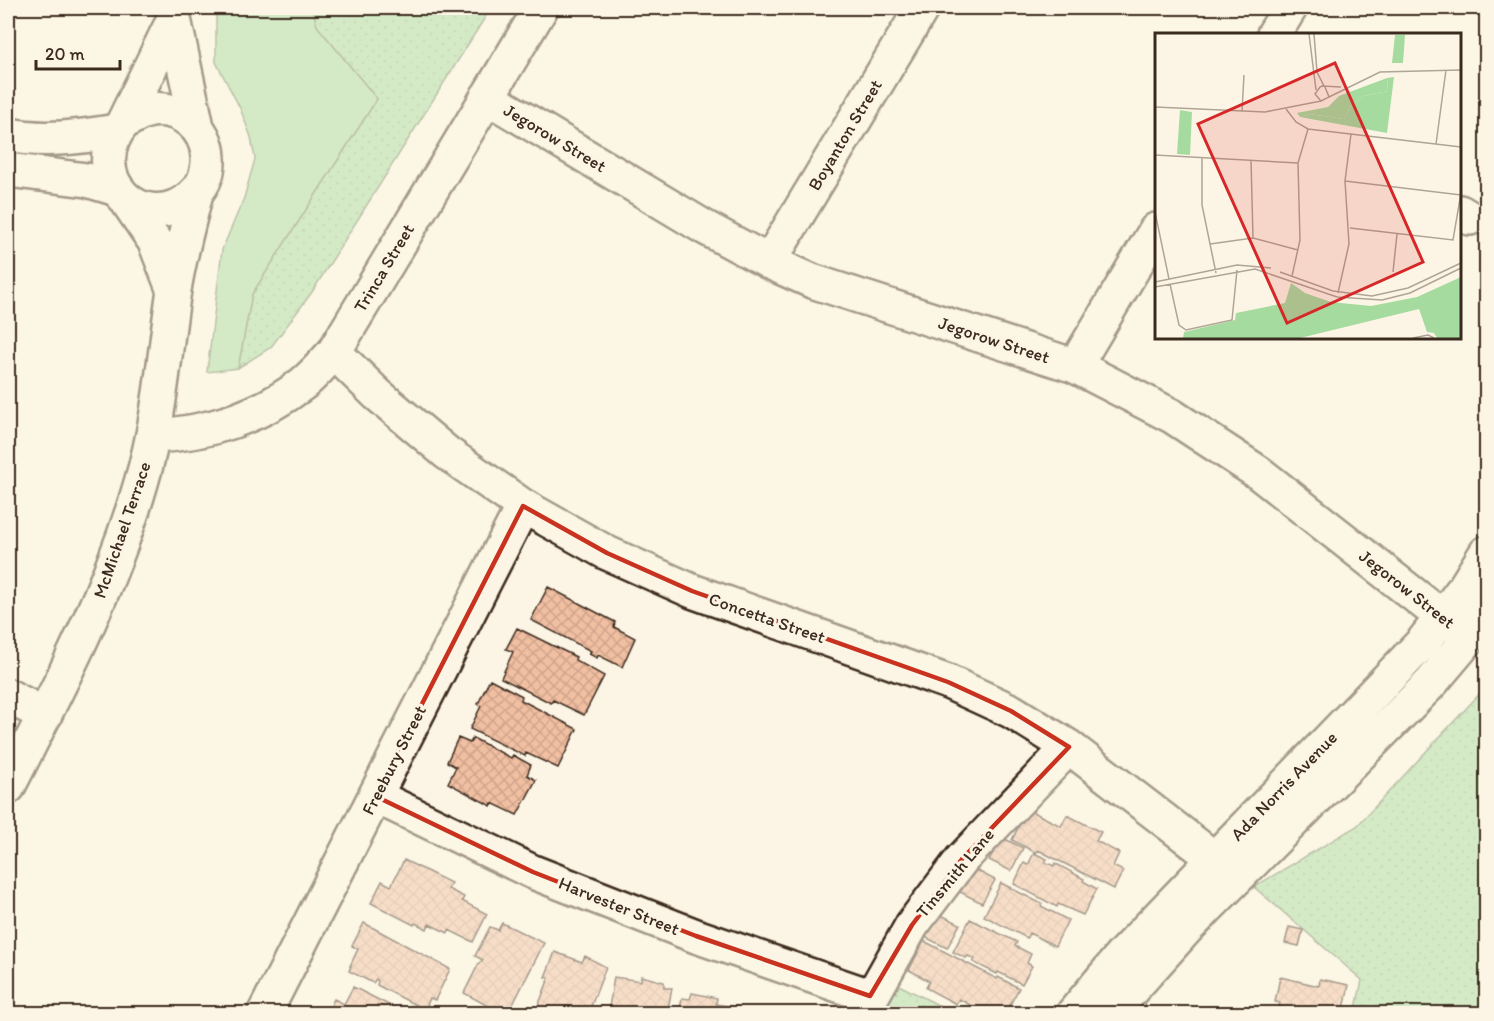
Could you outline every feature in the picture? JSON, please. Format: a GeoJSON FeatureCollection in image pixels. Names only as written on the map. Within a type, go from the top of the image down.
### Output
{"type":"FeatureCollection","features":[{"type":"Feature","properties":{"kind":"street","name":"Trinca Street"},"geometry":{"type":"LineString","coordinates":[[153,436],[218,426],[263,409],[303,384],[334,352],[541,8]]}},
{"type":"Feature","properties":{"kind":"street","name":"Boyanton Street"},"geometry":{"type":"LineString","coordinates":[[769,262],[922,8]]}},
{"type":"Feature","properties":{"kind":"street"},"geometry":{"type":"LineString","coordinates":[[1275,33],[1290,8]]}},
{"type":"Feature","properties":{"kind":"street"},"geometry":{"type":"LineString","coordinates":[[8,170],[87,180],[121,194],[138,207],[154,210],[170,209],[184,203],[196,193],[204,181],[208,167],[206,146],[197,127],[173,14]]}},
{"type":"Feature","properties":{"kind":"street"},"geometry":{"type":"LineString","coordinates":[[121,194],[110,175],[108,160],[110,145],[173,14]]}},
{"type":"Feature","properties":{"kind":"street","name":"Jegorow Street"},"geometry":{"type":"LineString","coordinates":[[487,97],[704,227],[769,262],[812,281],[1075,366],[1172,416],[1259,473],[1442,616],[1478,625]]}},
{"type":"Feature","properties":{"kind":"street"},"geometry":{"type":"LineString","coordinates":[[8,135],[24,138],[66,139],[120,127],[137,114],[152,109],[169,110],[184,116],[197,127]]}},
{"type":"Feature","properties":{"kind":"street","name":"McMichael Terrace"},"geometry":{"type":"LineString","coordinates":[[8,787],[45,715],[111,575],[141,483],[161,400],[174,291],[196,193]]}},
{"type":"Feature","properties":{"kind":"street","name":"McMichael Terrace"},"geometry":{"type":"LineString","coordinates":[[121,194],[155,242],[174,291]]}},
{"type":"Feature","properties":{"kind":"street"},"geometry":{"type":"LineString","coordinates":[[1075,366],[1155,232]]}},
{"type":"Feature","properties":{"kind":"street","name":"Concetta Street"},"geometry":{"type":"LineString","coordinates":[[334,352],[377,394],[447,453],[523,506],[607,553],[692,591],[948,682],[1011,711],[1069,747],[1215,859]]}},
{"type":"Feature","properties":{"kind":"street","name":"Freebury Street"},"geometry":{"type":"LineString","coordinates":[[264,1014],[523,506]]}},
{"type":"Feature","properties":{"kind":"street","name":"Ada Norris Avenue"},"geometry":{"type":"LineString","coordinates":[[1074,1014],[1122,956],[1422,643],[1465,587],[1486,553]]}},
{"type":"Feature","properties":{"kind":"street","name":"Ada Norris Avenue"},"geometry":{"type":"LineString","coordinates":[[1110,1014],[1144,973],[1187,928],[1431,682],[1478,625]]}},
{"type":"Feature","properties":{"kind":"street"},"geometry":{"type":"LineString","coordinates":[[8,696],[45,715]]}},
{"type":"Feature","properties":{"kind":"street","name":"Tinsmith Lane"},"geometry":{"type":"LineString","coordinates":[[866,1005],[912,925],[962,859],[1069,747]]}},
{"type":"Feature","properties":{"kind":"street","name":"Harvester Street"},"geometry":{"type":"LineString","coordinates":[[375,796],[533,872],[866,1005]]}},
{"type":"Feature","properties":{"kind":"highlighted area"},"geometry":{"type":"Polygon","coordinates":[[[523,506],[607,553],[692,591],[948,682],[1011,711],[1069,747],[962,859],[912,925],[870,996],[696,936],[533,872],[375,796],[523,506]]]}},
{"type":"Feature","properties":{"kind":"green space"},"geometry":{"type":"Polygon","coordinates":[[[216,8],[312,8],[317,26],[377,99],[252,294],[238,368],[207,372],[222,250],[244,198],[255,159],[251,137],[240,108],[216,62],[216,8]]]}},
{"type":"Feature","properties":{"kind":"green space"},"geometry":{"type":"Polygon","coordinates":[[[312,8],[491,8],[312,292],[271,347],[238,368],[252,294],[377,99],[317,26],[312,8]]]}},
{"type":"Feature","properties":{"kind":"green space"},"geometry":{"type":"Polygon","coordinates":[[[1486,687],[1486,1013],[1355,1013],[1362,980],[1254,887],[1357,826],[1486,687]]]}},
{"type":"Feature","properties":{"kind":"green space"},"geometry":{"type":"Polygon","coordinates":[[[887,979],[954,1013],[869,1014],[887,979]]]}},
{"type":"Feature","properties":{"kind":"building"},"geometry":{"type":"Polygon","coordinates":[[[548,587],[615,622],[614,627],[635,638],[622,667],[598,655],[597,658],[589,654],[591,651],[531,620],[548,587]]]}},
{"type":"Feature","properties":{"kind":"building"},"geometry":{"type":"Polygon","coordinates":[[[517,628],[576,657],[575,660],[604,676],[584,715],[553,700],[551,703],[501,678],[513,652],[506,649],[517,628]]]}},
{"type":"Feature","properties":{"kind":"building"},"geometry":{"type":"Polygon","coordinates":[[[490,679],[522,696],[521,700],[577,729],[558,768],[526,753],[525,756],[470,729],[481,706],[478,704],[490,679]]]}},
{"type":"Feature","properties":{"kind":"building"},"geometry":{"type":"Polygon","coordinates":[[[458,738],[470,743],[473,738],[511,758],[513,755],[531,765],[527,775],[536,780],[517,815],[492,803],[491,806],[448,783],[456,767],[447,762],[458,738]]]}},
{"type":"Feature","properties":{"kind":"building"},"geometry":{"type":"Polygon","coordinates":[[[1027,809],[1061,826],[1067,815],[1101,832],[1096,841],[1119,853],[1113,866],[1123,871],[1114,889],[1038,850],[1036,853],[1012,840],[1027,809]]]}},
{"type":"Feature","properties":{"kind":"building"},"geometry":{"type":"Polygon","coordinates":[[[1001,837],[1023,848],[1011,871],[989,860],[1001,837]]]}},
{"type":"Feature","properties":{"kind":"building"},"geometry":{"type":"Polygon","coordinates":[[[1034,853],[1047,859],[1045,862],[1054,866],[1055,863],[1097,889],[1083,915],[1058,904],[1057,907],[1014,884],[1024,863],[1028,865],[1034,853]]]}},
{"type":"Feature","properties":{"kind":"building"},"geometry":{"type":"Polygon","coordinates":[[[404,860],[451,883],[448,889],[464,897],[462,901],[487,914],[473,942],[449,930],[448,933],[429,924],[427,929],[415,923],[414,925],[371,903],[382,881],[391,886],[404,860]]]}},
{"type":"Feature","properties":{"kind":"building"},"geometry":{"type":"Polygon","coordinates":[[[972,868],[995,880],[982,903],[960,892],[972,868]]]}},
{"type":"Feature","properties":{"kind":"building"},"geometry":{"type":"Polygon","coordinates":[[[1001,883],[1068,920],[1055,946],[1029,933],[1027,938],[984,916],[1001,883]]]}},
{"type":"Feature","properties":{"kind":"building"},"geometry":{"type":"Polygon","coordinates":[[[937,913],[960,924],[947,948],[925,937],[937,913]]]}},
{"type":"Feature","properties":{"kind":"building"},"geometry":{"type":"Polygon","coordinates":[[[970,919],[1017,942],[1015,946],[1031,954],[1027,963],[1032,966],[1022,984],[973,962],[975,959],[953,952],[970,919]]]}},
{"type":"Feature","properties":{"kind":"building"},"geometry":{"type":"Polygon","coordinates":[[[364,923],[450,969],[435,1000],[430,998],[425,1010],[377,985],[376,979],[373,983],[349,971],[358,949],[352,946],[364,923]]]}},
{"type":"Feature","properties":{"kind":"building"},"geometry":{"type":"Polygon","coordinates":[[[502,923],[544,943],[508,1014],[503,1014],[464,993],[479,963],[483,960],[475,956],[490,927],[498,930],[502,923]]]}},
{"type":"Feature","properties":{"kind":"building"},"geometry":{"type":"Polygon","coordinates":[[[1289,927],[1303,930],[1299,946],[1285,943],[1289,927]]]}},
{"type":"Feature","properties":{"kind":"building"},"geometry":{"type":"Polygon","coordinates":[[[924,941],[1019,988],[1006,1012],[1001,1010],[999,1014],[982,1014],[982,1011],[959,999],[956,1004],[926,988],[929,981],[909,970],[924,941]]]}},
{"type":"Feature","properties":{"kind":"building"},"geometry":{"type":"Polygon","coordinates":[[[555,952],[582,962],[585,956],[606,967],[588,1014],[535,1014],[549,978],[545,977],[555,952]]]}},
{"type":"Feature","properties":{"kind":"building"},"geometry":{"type":"Polygon","coordinates":[[[641,976],[664,982],[664,988],[672,988],[667,1014],[608,1014],[614,977],[641,981],[641,976]]]}},
{"type":"Feature","properties":{"kind":"building"},"geometry":{"type":"Polygon","coordinates":[[[1280,977],[1319,986],[1320,979],[1349,985],[1343,1014],[1307,1014],[1279,1007],[1280,1003],[1275,1002],[1280,977]]]}},
{"type":"Feature","properties":{"kind":"building"},"geometry":{"type":"Polygon","coordinates":[[[353,987],[399,1010],[397,1014],[327,1014],[334,999],[344,1004],[353,987]]]}},
{"type":"Feature","properties":{"kind":"building"},"geometry":{"type":"Polygon","coordinates":[[[692,993],[717,998],[716,1004],[740,1008],[738,1014],[679,1014],[682,998],[690,999],[692,993]]]}},
{"type":"Feature","properties":{"kind":"building"},"geometry":{"type":"Polygon","coordinates":[[[1279,1007],[1307,1014],[1273,1014],[1274,1010],[1278,1012],[1279,1007]]]}},
{"type":"Feature","properties":{"kind":"building"},"geometry":{"type":"Polygon","coordinates":[[[1221,1009],[1244,1013],[1220,1014],[1221,1009]]]}}]}
